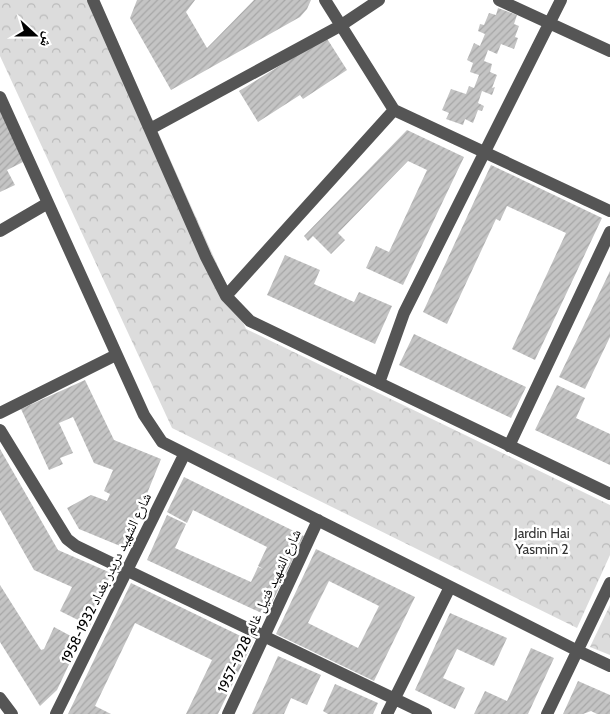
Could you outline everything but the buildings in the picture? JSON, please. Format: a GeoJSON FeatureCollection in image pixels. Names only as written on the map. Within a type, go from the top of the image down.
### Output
{"type":"FeatureCollection","features":[{"type":"Feature","properties":{"kind":"street"},"geometry":{"type":"LineString","coordinates":[[94,0],[206,258],[226,296],[250,321],[610,494]]}},
{"type":"Feature","properties":{"kind":"street"},"geometry":{"type":"LineString","coordinates":[[324,0],[394,110],[610,211]]}},
{"type":"Feature","properties":{"kind":"street"},"geometry":{"type":"LineString","coordinates":[[150,128],[340,26],[379,0]]}},
{"type":"Feature","properties":{"kind":"street"},"geometry":{"type":"LineString","coordinates":[[499,0],[610,51]]}},
{"type":"Feature","properties":{"kind":"street"},"geometry":{"type":"LineString","coordinates":[[379,383],[404,313],[548,22],[561,0]]}},
{"type":"Feature","properties":{"kind":"street"},"geometry":{"type":"LineString","coordinates":[[0,97],[144,415],[162,442],[184,455],[610,666]]}},
{"type":"Feature","properties":{"kind":"street"},"geometry":{"type":"LineString","coordinates":[[226,296],[394,110]]}},
{"type":"Feature","properties":{"kind":"street"},"geometry":{"type":"LineString","coordinates":[[0,231],[48,203]]}},
{"type":"Feature","properties":{"kind":"street"},"geometry":{"type":"LineString","coordinates":[[509,446],[610,232]]}},
{"type":"Feature","properties":{"kind":"street"},"geometry":{"type":"LineString","coordinates":[[0,413],[116,355]]}},
{"type":"Feature","properties":{"kind":"street"},"geometry":{"type":"LineString","coordinates":[[0,430],[67,539],[76,546],[426,714]]}},
{"type":"Feature","properties":{"kind":"street","name":"شارع الشهيد دريدر بغداد 1932-1958"},"geometry":{"type":"LineString","coordinates":[[56,714],[184,455]]}},
{"type":"Feature","properties":{"kind":"street","name":"شارع الشهيد فتيل غالم 1928-1957"},"geometry":{"type":"LineString","coordinates":[[228,714],[318,520]]}},
{"type":"Feature","properties":{"kind":"street"},"geometry":{"type":"LineString","coordinates":[[547,714],[610,584]]}},
{"type":"Feature","properties":{"kind":"street"},"geometry":{"type":"LineString","coordinates":[[386,714],[450,586]]}},
{"type":"Feature","properties":{"kind":"street"},"geometry":{"type":"LineString","coordinates":[[0,698],[12,714]]}},
{"type":"Feature","properties":{"kind":"green space","name":"Jardin Hai Yasmin 2"},"geometry":{"type":"Polygon","coordinates":[[[0,0],[99,0],[246,329],[610,505],[610,555],[577,628],[172,428],[0,56],[0,0]]]}},
{"type":"Feature","properties":{"kind":"green space"},"geometry":{"type":"Polygon","coordinates":[[[610,605],[610,655],[590,647],[610,605]]]}}]}
